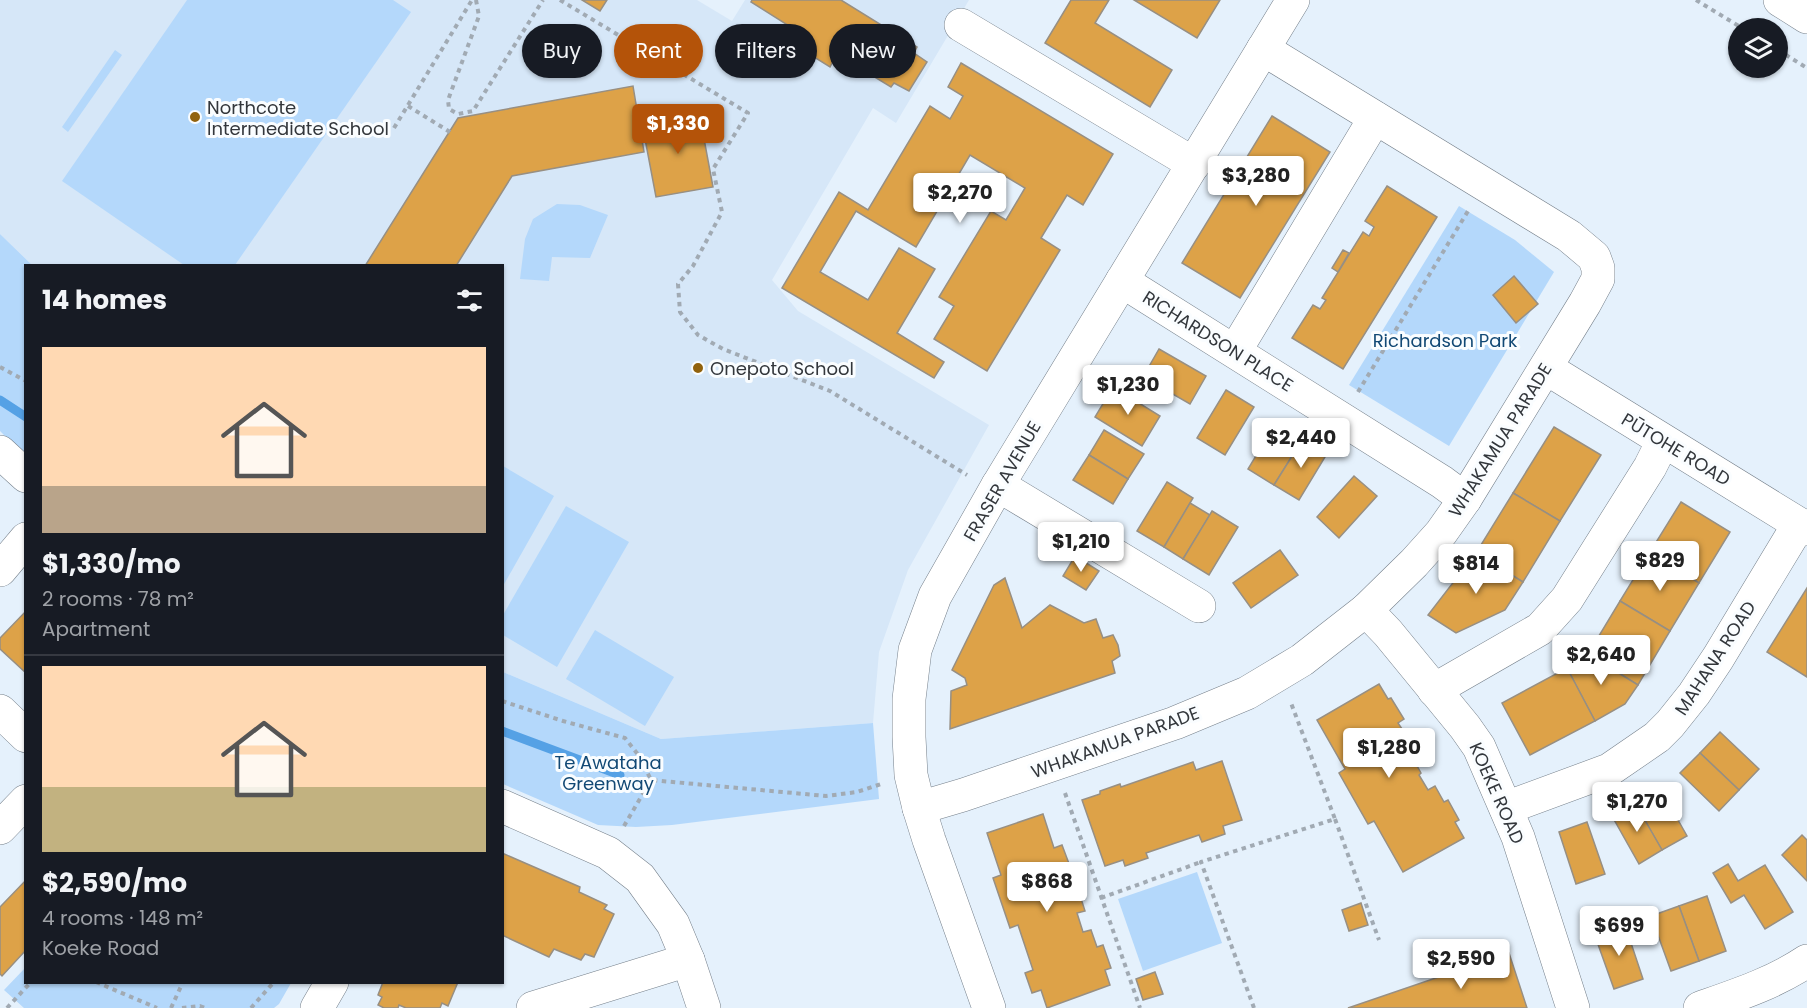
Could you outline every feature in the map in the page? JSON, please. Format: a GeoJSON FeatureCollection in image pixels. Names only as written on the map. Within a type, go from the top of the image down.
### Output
{"type":"FeatureCollection","features":[{"type":"Feature","properties":{"kind":"street","name":"FRASER AVENUE"},"geometry":{"type":"LineString","coordinates":[[989,1008],[919,808],[911,775],[909,736],[911,679],[915,650],[984,480],[1122,281],[1293,0]]}},
{"type":"Feature","properties":{"kind":"street"},"geometry":{"type":"LineString","coordinates":[[1780,0],[1807,17]]}},
{"type":"Feature","properties":{"kind":"street"},"geometry":{"type":"LineString","coordinates":[[961,26],[1194,164]]}},
{"type":"Feature","properties":{"kind":"street","name":"WHAKAMUA PARADE"},"geometry":{"type":"LineString","coordinates":[[919,808],[973,792],[1164,726],[1247,693],[1302,660],[1366,609],[1414,563],[1441,533],[1465,499],[1546,368],[1598,279],[1598,268],[1594,257],[1569,236],[1263,49]]}},
{"type":"Feature","properties":{"kind":"street"},"geometry":{"type":"LineString","coordinates":[[1234,351],[1375,118]]}},
{"type":"Feature","properties":{"kind":"street","name":"RICHARDSON PLACE"},"geometry":{"type":"LineString","coordinates":[[1122,281],[1442,482],[1465,499]]}},
{"type":"Feature","properties":{"kind":"street","name":"PŪTOHE ROAD"},"geometry":{"type":"LineString","coordinates":[[1546,368],[1803,526]]}},
{"type":"Feature","properties":{"kind":"street"},"geometry":{"type":"LineString","coordinates":[[1434,690],[1540,629],[1567,599],[1650,467],[1663,441]]}},
{"type":"Feature","properties":{"kind":"street"},"geometry":{"type":"LineString","coordinates":[[0,452],[24,474]]}},
{"type":"Feature","properties":{"kind":"street"},"geometry":{"type":"LineString","coordinates":[[984,480],[1199,606]]}},
{"type":"Feature","properties":{"kind":"street","name":"MAHANA ROAD"},"geometry":{"type":"LineString","coordinates":[[1506,808],[1609,770],[1650,742],[1670,724],[1700,685],[1803,526]]}},
{"type":"Feature","properties":{"kind":"street"},"geometry":{"type":"LineString","coordinates":[[0,570],[24,541]]}},
{"type":"Feature","properties":{"kind":"street","name":"KOEKE ROAD"},"geometry":{"type":"LineString","coordinates":[[1366,609],[1465,727],[1479,747],[1518,837],[1573,1008]]}},
{"type":"Feature","properties":{"kind":"street"},"geometry":{"type":"LineString","coordinates":[[0,711],[24,734]]}},
{"type":"Feature","properties":{"kind":"street"},"geometry":{"type":"LineString","coordinates":[[0,828],[24,803]]}},
{"type":"Feature","properties":{"kind":"street"},"geometry":{"type":"LineString","coordinates":[[504,807],[608,853],[639,878],[673,924],[704,1008]]}},
{"type":"Feature","properties":{"kind":"street"},"geometry":{"type":"LineString","coordinates":[[533,1008],[687,960]]}},
{"type":"Feature","properties":{"kind":"street"},"geometry":{"type":"LineString","coordinates":[[1700,1008],[1760,987],[1807,961]]}},
{"type":"Feature","properties":{"kind":"street"},"geometry":{"type":"LineString","coordinates":[[317,1008],[331,984]]}},
{"type":"Feature","properties":{"kind":"path"},"geometry":{"type":"LineString","coordinates":[[474,0],[479,16],[448,100],[449,109],[458,114],[473,111],[543,0]]}},
{"type":"Feature","properties":{"kind":"path"},"geometry":{"type":"LineString","coordinates":[[394,128],[474,0]]}},
{"type":"Feature","properties":{"kind":"path"},"geometry":{"type":"LineString","coordinates":[[560,0],[748,113],[712,169],[722,212],[693,266],[678,284],[680,312],[698,335],[723,349],[830,391],[984,480]]}},
{"type":"Feature","properties":{"kind":"path"},"geometry":{"type":"LineString","coordinates":[[1696,0],[1728,19]]}},
{"type":"Feature","properties":{"kind":"path"},"geometry":{"type":"LineString","coordinates":[[1788,56],[1807,68]]}},
{"type":"Feature","properties":{"kind":"path"},"geometry":{"type":"LineString","coordinates":[[408,106],[450,132]]}},
{"type":"Feature","properties":{"kind":"path"},"geometry":{"type":"LineString","coordinates":[[1357,393],[1470,208]]}},
{"type":"Feature","properties":{"kind":"path"},"geometry":{"type":"LineString","coordinates":[[2,368],[24,380]]}},
{"type":"Feature","properties":{"kind":"path"},"geometry":{"type":"LineString","coordinates":[[504,702],[625,738],[640,757],[651,780]]}},
{"type":"Feature","properties":{"kind":"path"},"geometry":{"type":"LineString","coordinates":[[1291,703],[1379,940]]}},
{"type":"Feature","properties":{"kind":"path"},"geometry":{"type":"LineString","coordinates":[[651,780],[826,796],[857,792],[886,782]]}},
{"type":"Feature","properties":{"kind":"path"},"geometry":{"type":"LineString","coordinates":[[608,853],[651,780]]}},
{"type":"Feature","properties":{"kind":"path"},"geometry":{"type":"LineString","coordinates":[[1065,793],[1140,1008]]}},
{"type":"Feature","properties":{"kind":"path"},"geometry":{"type":"LineString","coordinates":[[1101,897],[1335,819]]}},
{"type":"Feature","properties":{"kind":"path"},"geometry":{"type":"LineString","coordinates":[[1201,862],[1254,1008]]}},
{"type":"Feature","properties":{"kind":"path"},"geometry":{"type":"LineString","coordinates":[[7,1008],[29,984]]}},
{"type":"Feature","properties":{"kind":"path"},"geometry":{"type":"LineString","coordinates":[[101,984],[157,1008]]}},
{"type":"Feature","properties":{"kind":"path"},"geometry":{"type":"LineString","coordinates":[[171,1008],[182,984]]}},
{"type":"Feature","properties":{"kind":"path"},"geometry":{"type":"LineString","coordinates":[[251,1008],[272,984]]}},
{"type":"Feature","properties":{"kind":"path"},"geometry":{"type":"LineString","coordinates":[[182,1008],[200,1006],[205,1008]]}},
{"type":"Feature","properties":{"kind":"shaded area","name":"Onepoto School"},"geometry":{"type":"Polygon","coordinates":[[[0,0],[697,0],[732,21],[745,0],[969,0],[896,123],[873,108],[772,280],[798,311],[989,425],[908,570],[879,652],[873,723],[661,739],[504,672],[504,264],[31,264],[0,234],[0,0]]]}},
{"type":"Feature","properties":{"kind":"green space"},"geometry":{"type":"Polygon","coordinates":[[[187,0],[393,0],[411,12],[236,264],[183,264],[62,181],[187,0]]]}},
{"type":"Feature","properties":{"kind":"green space"},"geometry":{"type":"Polygon","coordinates":[[[115,50],[122,55],[68,132],[62,127],[115,50]]]}},
{"type":"Feature","properties":{"kind":"green space"},"geometry":{"type":"Polygon","coordinates":[[[557,204],[580,205],[608,215],[590,258],[552,257],[549,281],[520,279],[525,239],[533,219],[557,204]]]}},
{"type":"Feature","properties":{"kind":"green space","name":"Richardson Park"},"geometry":{"type":"Polygon","coordinates":[[[1459,206],[1515,240],[1554,272],[1449,446],[1349,385],[1459,206]]]}},
{"type":"Feature","properties":{"kind":"green space"},"geometry":{"type":"Polygon","coordinates":[[[0,234],[31,264],[24,264],[24,455],[0,431],[0,234]]]}},
{"type":"Feature","properties":{"kind":"green space"},"geometry":{"type":"Polygon","coordinates":[[[504,467],[554,496],[504,584],[504,467]]]}},
{"type":"Feature","properties":{"kind":"green space"},"geometry":{"type":"Polygon","coordinates":[[[566,506],[629,542],[557,667],[504,636],[504,613],[566,506]]]}},
{"type":"Feature","properties":{"kind":"green space"},"geometry":{"type":"Polygon","coordinates":[[[595,630],[674,677],[645,726],[566,679],[595,630]]]}},
{"type":"Feature","properties":{"kind":"green space","name":"Te Awataha Greenway"},"geometry":{"type":"Polygon","coordinates":[[[504,672],[661,739],[873,723],[879,799],[672,825],[636,827],[598,825],[504,784],[504,672]]]}},
{"type":"Feature","properties":{"kind":"green space"},"geometry":{"type":"Polygon","coordinates":[[[1197,872],[1222,943],[1143,971],[1118,899],[1197,872]]]}},
{"type":"Feature","properties":{"kind":"green space"},"geometry":{"type":"Polygon","coordinates":[[[24,969],[24,984],[290,984],[279,1004],[274,1008],[24,1008],[4,990],[24,969]]]}},
{"type":"Feature","properties":{"kind":"building"},"geometry":{"type":"Polygon","coordinates":[[[582,0],[607,0],[600,11],[582,0]]]}},
{"type":"Feature","properties":{"kind":"building"},"geometry":{"type":"Polygon","coordinates":[[[752,0],[841,0],[880,24],[829,24],[829,66],[817,59],[817,24],[786,24],[751,2],[752,0]]]}},
{"type":"Feature","properties":{"kind":"building"},"geometry":{"type":"Polygon","coordinates":[[[1071,0],[1109,0],[1095,23],[1172,70],[1150,107],[1045,43],[1071,0]]]}},
{"type":"Feature","properties":{"kind":"building"},"geometry":{"type":"Polygon","coordinates":[[[1134,0],[1220,0],[1197,38],[1134,0]]]}},
{"type":"Feature","properties":{"kind":"building"},"geometry":{"type":"Polygon","coordinates":[[[916,54],[927,62],[909,91],[894,83],[891,87],[876,78],[916,78],[916,54]]]}},
{"type":"Feature","properties":{"kind":"building"},"geometry":{"type":"Polygon","coordinates":[[[961,63],[1113,154],[1083,205],[1067,195],[1041,238],[1060,250],[987,371],[934,339],[954,306],[939,297],[991,211],[1006,220],[1025,188],[970,155],[916,247],[856,211],[820,272],[868,300],[899,248],[935,269],[897,333],[944,362],[934,378],[782,288],[839,192],[868,210],[930,106],[950,119],[963,96],[948,87],[961,63]]]}},
{"type":"Feature","properties":{"kind":"building"},"geometry":{"type":"Polygon","coordinates":[[[633,86],[644,152],[512,176],[457,264],[366,264],[458,118],[633,86]]]}},
{"type":"Feature","properties":{"kind":"building"},"geometry":{"type":"Polygon","coordinates":[[[699,112],[713,187],[656,197],[642,123],[699,112]]]}},
{"type":"Feature","properties":{"kind":"building"},"geometry":{"type":"Polygon","coordinates":[[[1272,116],[1330,152],[1240,298],[1182,263],[1272,116]]]}},
{"type":"Feature","properties":{"kind":"building"},"geometry":{"type":"Polygon","coordinates":[[[1387,186],[1437,217],[1343,369],[1292,338],[1313,305],[1320,309],[1326,300],[1322,298],[1363,232],[1369,236],[1374,227],[1365,221],[1387,186]]]}},
{"type":"Feature","properties":{"kind":"building"},"geometry":{"type":"Polygon","coordinates":[[[1343,250],[1349,253],[1338,272],[1332,268],[1343,250]]]}},
{"type":"Feature","properties":{"kind":"building"},"geometry":{"type":"Polygon","coordinates":[[[1514,276],[1538,304],[1516,323],[1493,295],[1514,276]]]}},
{"type":"Feature","properties":{"kind":"building"},"geometry":{"type":"Polygon","coordinates":[[[1159,349],[1206,376],[1190,404],[1143,377],[1159,349]]]}},
{"type":"Feature","properties":{"kind":"building"},"geometry":{"type":"Polygon","coordinates":[[[1113,387],[1160,416],[1142,446],[1095,417],[1113,387]]]}},
{"type":"Feature","properties":{"kind":"building"},"geometry":{"type":"Polygon","coordinates":[[[1226,390],[1254,407],[1225,455],[1197,438],[1226,390]]]}},
{"type":"Feature","properties":{"kind":"building"},"geometry":{"type":"Polygon","coordinates":[[[1277,421],[1304,437],[1274,485],[1248,469],[1277,421]]]}},
{"type":"Feature","properties":{"kind":"building"},"geometry":{"type":"Polygon","coordinates":[[[1554,427],[1601,455],[1560,521],[1513,493],[1554,427]]]}},
{"type":"Feature","properties":{"kind":"building"},"geometry":{"type":"Polygon","coordinates":[[[1104,430],[1144,454],[1128,479],[1089,455],[1104,430]]]}},
{"type":"Feature","properties":{"kind":"building"},"geometry":{"type":"Polygon","coordinates":[[[1304,437],[1328,452],[1299,500],[1274,485],[1304,437]]]}},
{"type":"Feature","properties":{"kind":"building"},"geometry":{"type":"Polygon","coordinates":[[[1089,455],[1128,479],[1113,504],[1073,480],[1089,455]]]}},
{"type":"Feature","properties":{"kind":"building"},"geometry":{"type":"Polygon","coordinates":[[[1354,476],[1377,496],[1339,538],[1317,517],[1354,476]]]}},
{"type":"Feature","properties":{"kind":"building"},"geometry":{"type":"Polygon","coordinates":[[[1167,482],[1193,498],[1164,547],[1137,531],[1167,482]]]}},
{"type":"Feature","properties":{"kind":"building"},"geometry":{"type":"Polygon","coordinates":[[[1513,493],[1560,521],[1523,582],[1476,553],[1513,493]]]}},
{"type":"Feature","properties":{"kind":"building"},"geometry":{"type":"Polygon","coordinates":[[[1681,502],[1730,532],[1699,583],[1650,552],[1681,502]]]}},
{"type":"Feature","properties":{"kind":"building"},"geometry":{"type":"Polygon","coordinates":[[[1190,503],[1210,515],[1183,559],[1164,547],[1190,503]]]}},
{"type":"Feature","properties":{"kind":"building"},"geometry":{"type":"Polygon","coordinates":[[[1212,511],[1238,527],[1209,575],[1183,559],[1212,511]]]}},
{"type":"Feature","properties":{"kind":"building"},"geometry":{"type":"Polygon","coordinates":[[[1280,550],[1298,575],[1251,608],[1233,583],[1280,550]]]}},
{"type":"Feature","properties":{"kind":"building"},"geometry":{"type":"Polygon","coordinates":[[[1650,552],[1699,583],[1670,631],[1620,601],[1650,552]]]}},
{"type":"Feature","properties":{"kind":"building"},"geometry":{"type":"Polygon","coordinates":[[[1476,553],[1523,582],[1505,610],[1456,633],[1428,615],[1476,553]]]}},
{"type":"Feature","properties":{"kind":"building"},"geometry":{"type":"Polygon","coordinates":[[[1075,556],[1099,571],[1086,590],[1063,576],[1075,556]]]}},
{"type":"Feature","properties":{"kind":"building"},"geometry":{"type":"Polygon","coordinates":[[[1005,578],[1022,628],[1050,605],[1084,623],[1096,619],[1103,638],[1113,635],[1118,645],[1120,656],[1112,661],[1115,673],[950,729],[951,691],[967,685],[965,678],[952,670],[994,585],[1005,578]]]}},
{"type":"Feature","properties":{"kind":"building"},"geometry":{"type":"Polygon","coordinates":[[[1807,588],[1807,677],[1767,652],[1807,588]]]}},
{"type":"Feature","properties":{"kind":"building"},"geometry":{"type":"Polygon","coordinates":[[[1620,601],[1670,631],[1638,685],[1588,654],[1620,601]]]}},
{"type":"Feature","properties":{"kind":"building"},"geometry":{"type":"Polygon","coordinates":[[[24,613],[24,671],[0,649],[0,638],[24,613]]]}},
{"type":"Feature","properties":{"kind":"building"},"geometry":{"type":"Polygon","coordinates":[[[1588,654],[1638,685],[1625,704],[1595,721],[1567,668],[1585,659],[1588,654]]]}},
{"type":"Feature","properties":{"kind":"building"},"geometry":{"type":"Polygon","coordinates":[[[1567,668],[1595,721],[1530,755],[1502,703],[1567,668]]]}},
{"type":"Feature","properties":{"kind":"building"},"geometry":{"type":"Polygon","coordinates":[[[1379,684],[1404,719],[1398,723],[1406,735],[1399,739],[1409,756],[1411,755],[1428,790],[1435,786],[1444,802],[1448,800],[1459,820],[1455,822],[1464,838],[1403,872],[1374,821],[1368,824],[1339,773],[1345,769],[1317,720],[1379,684]]]}},
{"type":"Feature","properties":{"kind":"building"},"geometry":{"type":"Polygon","coordinates":[[[1720,732],[1759,769],[1739,790],[1700,753],[1720,732]]]}},
{"type":"Feature","properties":{"kind":"building"},"geometry":{"type":"Polygon","coordinates":[[[1700,753],[1739,790],[1719,811],[1680,773],[1700,753]]]}},
{"type":"Feature","properties":{"kind":"building"},"geometry":{"type":"Polygon","coordinates":[[[1222,761],[1242,820],[1223,826],[1225,834],[1202,842],[1199,835],[1146,853],[1148,858],[1125,866],[1123,860],[1105,866],[1082,800],[1120,784],[1121,787],[1193,762],[1196,770],[1222,761]]]}},
{"type":"Feature","properties":{"kind":"building"},"geometry":{"type":"Polygon","coordinates":[[[1660,788],[1687,836],[1662,850],[1635,803],[1660,788]]]}},
{"type":"Feature","properties":{"kind":"building"},"geometry":{"type":"Polygon","coordinates":[[[1635,803],[1662,850],[1639,864],[1612,816],[1635,803]]]}},
{"type":"Feature","properties":{"kind":"building"},"geometry":{"type":"Polygon","coordinates":[[[1043,814],[1054,848],[1062,845],[1071,869],[1065,871],[1071,888],[1077,886],[1085,911],[1077,913],[1083,932],[1091,930],[1097,947],[1103,945],[1111,968],[1105,970],[1110,985],[1047,1008],[1041,990],[1032,993],[1025,973],[1033,970],[1018,925],[1010,928],[993,878],[1001,875],[987,833],[1043,814]]]}},
{"type":"Feature","properties":{"kind":"building"},"geometry":{"type":"Polygon","coordinates":[[[1587,822],[1605,874],[1576,884],[1559,832],[1587,822]]]}},
{"type":"Feature","properties":{"kind":"building"},"geometry":{"type":"Polygon","coordinates":[[[1802,835],[1807,840],[1807,881],[1782,855],[1802,835]]]}},
{"type":"Feature","properties":{"kind":"building"},"geometry":{"type":"Polygon","coordinates":[[[504,854],[580,887],[579,892],[607,905],[604,909],[614,914],[594,957],[585,954],[581,960],[554,949],[549,957],[504,936],[504,854]]]}},
{"type":"Feature","properties":{"kind":"building"},"geometry":{"type":"Polygon","coordinates":[[[1728,864],[1738,881],[1765,865],[1793,912],[1765,929],[1744,895],[1731,903],[1713,873],[1728,864]]]}},
{"type":"Feature","properties":{"kind":"building"},"geometry":{"type":"Polygon","coordinates":[[[24,882],[24,952],[2,976],[0,974],[0,907],[24,882]]]}},
{"type":"Feature","properties":{"kind":"building"},"geometry":{"type":"Polygon","coordinates":[[[1707,896],[1726,951],[1699,961],[1679,906],[1707,896]]]}},
{"type":"Feature","properties":{"kind":"building"},"geometry":{"type":"Polygon","coordinates":[[[1361,903],[1368,925],[1349,931],[1342,910],[1361,903]]]}},
{"type":"Feature","properties":{"kind":"building"},"geometry":{"type":"Polygon","coordinates":[[[1679,906],[1699,961],[1671,971],[1651,916],[1679,906]]]}},
{"type":"Feature","properties":{"kind":"building"},"geometry":{"type":"Polygon","coordinates":[[[1625,925],[1643,979],[1614,989],[1595,936],[1625,925]]]}},
{"type":"Feature","properties":{"kind":"building"},"geometry":{"type":"Polygon","coordinates":[[[1509,953],[1527,1008],[1348,1008],[1509,953]]]}},
{"type":"Feature","properties":{"kind":"building"},"geometry":{"type":"Polygon","coordinates":[[[1155,972],[1163,994],[1143,1000],[1136,979],[1155,972]]]}},
{"type":"Feature","properties":{"kind":"building"},"geometry":{"type":"Polygon","coordinates":[[[382,984],[457,984],[448,1006],[442,1003],[440,1008],[406,1008],[399,1005],[398,1008],[384,1008],[378,1005],[382,997],[378,995],[382,984]]]}},
{"type":"Feature","properties":{"kind":"waterway"},"geometry":{"type":"LineString","coordinates":[[0,400],[24,416]]}},
{"type":"Feature","properties":{"kind":"waterway"},"geometry":{"type":"LineString","coordinates":[[504,732],[620,775]]}},
{"type":"Feature","properties":{"kind":"place","name":"Northcote Intermediate School"},"geometry":{"type":"Point","coordinates":[195,117]}},
{"type":"Feature","properties":{"kind":"place","name":"Onepoto School"},"geometry":{"type":"Point","coordinates":[698,368]}}]}
